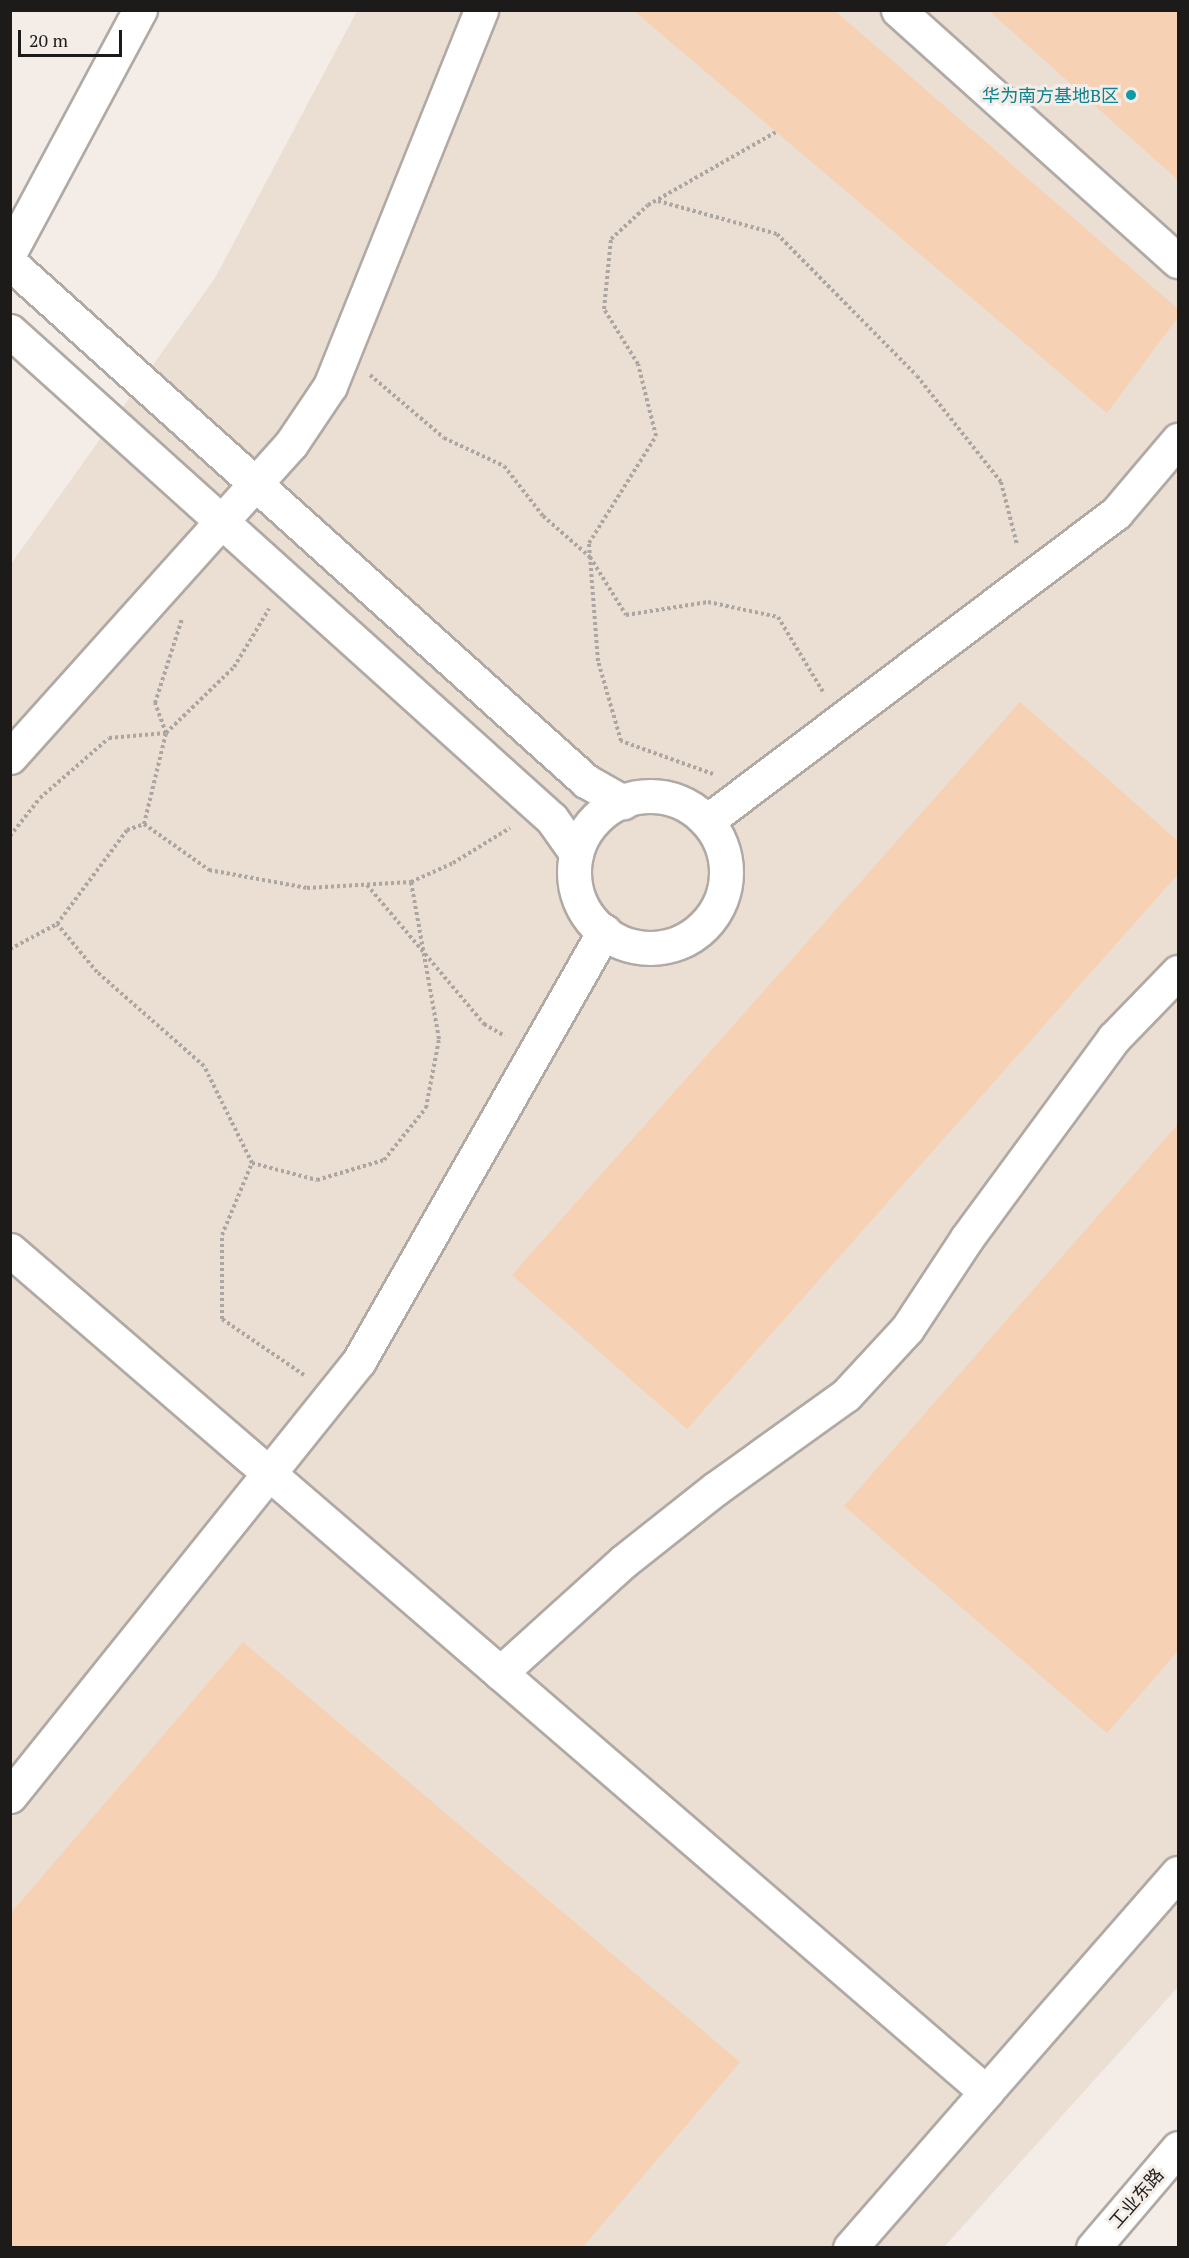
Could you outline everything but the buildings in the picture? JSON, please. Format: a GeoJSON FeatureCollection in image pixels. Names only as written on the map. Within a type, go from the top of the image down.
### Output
{"type":"FeatureCollection","features":[{"type":"Feature","properties":{"kind":"street"},"geometry":{"type":"LineString","coordinates":[[10,252],[140,10]]}},
{"type":"Feature","properties":{"kind":"street"},"geometry":{"type":"LineString","coordinates":[[10,757],[291,444],[330,386],[481,10]]}},
{"type":"Feature","properties":{"kind":"street"},"geometry":{"type":"LineString","coordinates":[[898,10],[1179,261]]}},
{"type":"Feature","properties":{"kind":"street"},"geometry":{"type":"LineString","coordinates":[[10,263],[586,782],[623,802]]}},
{"type":"Feature","properties":{"kind":"street"},"geometry":{"type":"LineString","coordinates":[[10,332],[542,809],[576,853]]}},
{"type":"Feature","properties":{"kind":"street"},"geometry":{"type":"LineString","coordinates":[[707,821],[1116,513],[1179,440]]}},
{"type":"Feature","properties":{"kind":"street"},"geometry":{"type":"LineString","coordinates":[[639,797],[667,798],[690,807],[707,821],[721,844],[726,868],[725,890],[707,923],[691,937],[670,946],[642,948],[616,940],[585,911],[577,893],[576,853],[592,823],[623,802],[639,797]]}},
{"type":"Feature","properties":{"kind":"street"},"geometry":{"type":"LineString","coordinates":[[10,1796],[360,1361],[604,931]]}},
{"type":"Feature","properties":{"kind":"street"},"geometry":{"type":"LineString","coordinates":[[500,1672],[624,1561],[715,1489],[846,1395],[908,1329],[967,1238],[1114,1038],[1179,972]]}},
{"type":"Feature","properties":{"kind":"street"},"geometry":{"type":"LineString","coordinates":[[10,1251],[986,2092]]}},
{"type":"Feature","properties":{"kind":"street"},"geometry":{"type":"LineString","coordinates":[[850,2247],[1179,1873]]}},
{"type":"Feature","properties":{"kind":"street","name":"工业东路"},"geometry":{"type":"LineString","coordinates":[[1093,2247],[1179,2148]]}},
{"type":"Feature","properties":{"kind":"path"},"geometry":{"type":"LineString","coordinates":[[753,786],[621,741],[598,662],[589,543],[656,436],[638,364],[604,309],[610,239],[657,201],[776,132]]}},
{"type":"Feature","properties":{"kind":"path"},"geometry":{"type":"LineString","coordinates":[[657,201],[777,234],[917,376],[1001,482],[1026,581]]}},
{"type":"Feature","properties":{"kind":"path"},"geometry":{"type":"LineString","coordinates":[[343,351],[444,438],[504,466],[543,516],[590,556],[626,615],[708,602],[778,617],[806,667],[842,719]]}},
{"type":"Feature","properties":{"kind":"path"},"geometry":{"type":"LineString","coordinates":[[144,824],[166,733],[234,667],[286,580]]}},
{"type":"Feature","properties":{"kind":"path"},"geometry":{"type":"LineString","coordinates":[[166,733],[155,703],[181,620],[188,611]]}},
{"type":"Feature","properties":{"kind":"path"},"geometry":{"type":"LineString","coordinates":[[10,837],[40,798],[109,738],[166,733]]}},
{"type":"Feature","properties":{"kind":"path"},"geometry":{"type":"LineString","coordinates":[[144,824],[209,870],[307,888],[411,882],[453,863],[542,809]]}},
{"type":"Feature","properties":{"kind":"path"},"geometry":{"type":"LineString","coordinates":[[10,950],[57,924],[127,831],[144,824]]}},
{"type":"Feature","properties":{"kind":"path"},"geometry":{"type":"LineString","coordinates":[[252,1163],[317,1180],[384,1160],[426,1108],[439,1039],[411,882]]}},
{"type":"Feature","properties":{"kind":"path"},"geometry":{"type":"LineString","coordinates":[[367,885],[425,957],[484,1024],[535,1053]]}},
{"type":"Feature","properties":{"kind":"path"},"geometry":{"type":"LineString","coordinates":[[57,924],[97,972],[204,1066],[252,1163],[222,1235],[222,1319],[332,1395]]}},
{"type":"Feature","properties":{"kind":"shaded area","name":"华为南方基地B区"},"geometry":{"type":"Polygon","coordinates":[[[357,11],[1178,11],[1178,1987],[944,2247],[11,2248],[11,564],[215,278],[357,11]]]}},
{"type":"Feature","properties":{"kind":"place","name":"华为南方基地B区"},"geometry":{"type":"Point","coordinates":[1131,95]}}]}
